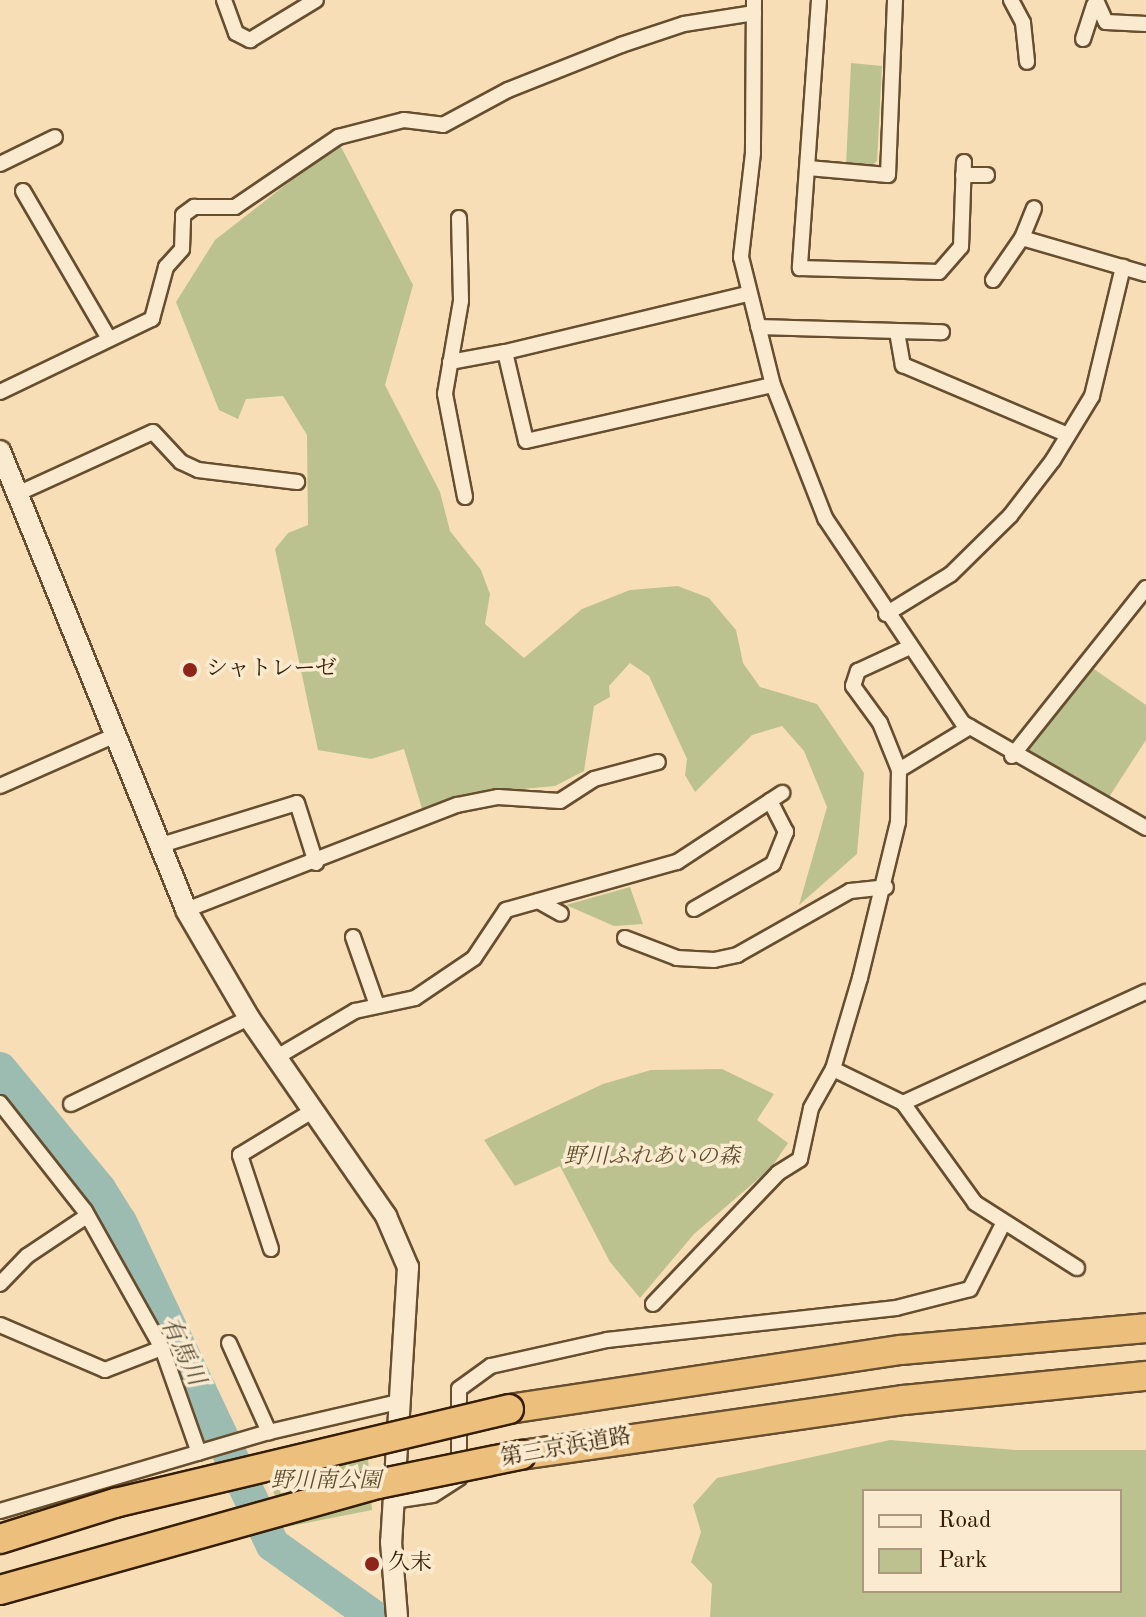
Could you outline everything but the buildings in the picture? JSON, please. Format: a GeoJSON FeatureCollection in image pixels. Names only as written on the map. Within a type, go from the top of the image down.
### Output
{"type":"FeatureCollection","features":[{"type":"Feature","properties":{"kind":"highway"},"geometry":{"type":"LineString","coordinates":[[0,1539],[115,1503],[509,1409],[901,1350],[1146,1328]]}},
{"type":"Feature","properties":{"kind":"highway","name":"第三京浜道路"},"geometry":{"type":"LineString","coordinates":[[0,1590],[363,1488],[521,1455],[904,1400],[1146,1376]]}},
{"type":"Feature","properties":{"kind":"street"},"geometry":{"type":"LineString","coordinates":[[224,0],[236,33],[250,40],[316,0]]}},
{"type":"Feature","properties":{"kind":"street"},"geometry":{"type":"LineString","coordinates":[[819,0],[800,268],[939,272],[961,247],[964,169],[987,175]]}},
{"type":"Feature","properties":{"kind":"street"},"geometry":{"type":"LineString","coordinates":[[808,168],[888,175],[895,0]]}},
{"type":"Feature","properties":{"kind":"street"},"geometry":{"type":"LineString","coordinates":[[1011,0],[1023,23],[1027,62]]}},
{"type":"Feature","properties":{"kind":"street"},"geometry":{"type":"LineString","coordinates":[[1095,3],[1106,22],[1146,24]]}},
{"type":"Feature","properties":{"kind":"street"},"geometry":{"type":"LineString","coordinates":[[1083,39],[1095,3]]}},
{"type":"Feature","properties":{"kind":"street"},"geometry":{"type":"LineString","coordinates":[[0,392],[152,319],[166,267],[182,249],[183,215],[194,207],[235,207],[338,137],[404,120],[443,125],[508,90],[621,45],[684,24],[754,7],[753,153],[741,257],[747,294],[773,385],[825,518],[886,614],[970,727],[1012,756],[1146,828]]}},
{"type":"Feature","properties":{"kind":"street"},"geometry":{"type":"LineString","coordinates":[[0,164],[55,137]]}},
{"type":"Feature","properties":{"kind":"street"},"geometry":{"type":"LineString","coordinates":[[23,191],[109,339]]}},
{"type":"Feature","properties":{"kind":"street"},"geometry":{"type":"LineString","coordinates":[[993,280],[1022,238],[1034,208]]}},
{"type":"Feature","properties":{"kind":"street"},"geometry":{"type":"LineString","coordinates":[[459,218],[461,301],[445,394],[465,497]]}},
{"type":"Feature","properties":{"kind":"street"},"geometry":{"type":"LineString","coordinates":[[1022,238],[1146,274]]}},
{"type":"Feature","properties":{"kind":"street"},"geometry":{"type":"LineString","coordinates":[[886,614],[951,574],[1010,516],[1068,435],[1092,396],[1123,267]]}},
{"type":"Feature","properties":{"kind":"street"},"geometry":{"type":"LineString","coordinates":[[450,362],[505,352],[747,294]]}},
{"type":"Feature","properties":{"kind":"street"},"geometry":{"type":"LineString","coordinates":[[758,327],[942,332]]}},
{"type":"Feature","properties":{"kind":"street"},"geometry":{"type":"LineString","coordinates":[[897,332],[903,365],[1068,435]]}},
{"type":"Feature","properties":{"kind":"street"},"geometry":{"type":"LineString","coordinates":[[505,352],[531,444],[773,385]]}},
{"type":"Feature","properties":{"kind":"street"},"geometry":{"type":"LineString","coordinates":[[17,494],[153,432],[181,462],[198,470],[297,482]]}},
{"type":"Feature","properties":{"kind":"street"},"geometry":{"type":"LineString","coordinates":[[0,451],[111,737],[186,910],[249,1018],[386,1216],[408,1267],[411,1288],[398,1402],[393,1501],[396,1612]]}},
{"type":"Feature","properties":{"kind":"street"},"geometry":{"type":"LineString","coordinates":[[1012,756],[1146,588]]}},
{"type":"Feature","properties":{"kind":"street"},"geometry":{"type":"LineString","coordinates":[[653,1304],[778,1173],[800,1159],[811,1108],[833,1069],[886,887],[899,770],[880,723],[853,686],[858,671],[910,647]]}},
{"type":"Feature","properties":{"kind":"street"},"geometry":{"type":"LineString","coordinates":[[899,770],[970,727]]}},
{"type":"Feature","properties":{"kind":"street"},"geometry":{"type":"LineString","coordinates":[[0,786],[111,737]]}},
{"type":"Feature","properties":{"kind":"street"},"geometry":{"type":"LineString","coordinates":[[186,910],[316,863],[457,805],[498,797],[560,801],[594,779],[658,762]]}},
{"type":"Feature","properties":{"kind":"street"},"geometry":{"type":"LineString","coordinates":[[277,1057],[377,1005],[415,998],[474,958],[506,910],[677,862],[776,797],[786,832],[773,864],[694,909]]}},
{"type":"Feature","properties":{"kind":"street"},"geometry":{"type":"LineString","coordinates":[[158,846],[297,803],[316,863]]}},
{"type":"Feature","properties":{"kind":"street"},"geometry":{"type":"LineString","coordinates":[[625,938],[677,958],[714,960],[737,955],[850,891],[886,887]]}},
{"type":"Feature","properties":{"kind":"street"},"geometry":{"type":"LineString","coordinates":[[538,901],[561,914]]}},
{"type":"Feature","properties":{"kind":"street"},"geometry":{"type":"LineString","coordinates":[[353,937],[377,1005]]}},
{"type":"Feature","properties":{"kind":"street"},"geometry":{"type":"LineString","coordinates":[[903,1103],[1146,992]]}},
{"type":"Feature","properties":{"kind":"street"},"geometry":{"type":"LineString","coordinates":[[71,1104],[249,1018]]}},
{"type":"Feature","properties":{"kind":"street"},"geometry":{"type":"LineString","coordinates":[[833,1069],[903,1103],[975,1203],[1003,1224],[1077,1268]]}},
{"type":"Feature","properties":{"kind":"street"},"geometry":{"type":"LineString","coordinates":[[271,1249],[240,1155],[314,1110]]}},
{"type":"Feature","properties":{"kind":"street"},"geometry":{"type":"LineString","coordinates":[[3,1112],[87,1216],[162,1348],[199,1453]]}},
{"type":"Feature","properties":{"kind":"street"},"geometry":{"type":"LineString","coordinates":[[0,1284],[27,1256],[87,1216]]}},
{"type":"Feature","properties":{"kind":"street"},"geometry":{"type":"LineString","coordinates":[[393,1501],[433,1495],[459,1478],[459,1389],[491,1366],[607,1340],[896,1308],[970,1289],[1003,1224]]}},
{"type":"Feature","properties":{"kind":"street"},"geometry":{"type":"LineString","coordinates":[[0,1325],[105,1370],[162,1348]]}},
{"type":"Feature","properties":{"kind":"street"},"geometry":{"type":"LineString","coordinates":[[229,1343],[269,1432]]}},
{"type":"Feature","properties":{"kind":"street"},"geometry":{"type":"LineString","coordinates":[[0,1511],[269,1432],[398,1402]]}},
{"type":"Feature","properties":{"kind":"green space"},"geometry":{"type":"Polygon","coordinates":[[[851,63],[882,66],[877,161],[870,167],[846,165],[851,63]]]}},
{"type":"Feature","properties":{"kind":"green space"},"geometry":{"type":"Polygon","coordinates":[[[339,143],[413,285],[385,385],[440,492],[450,531],[481,570],[490,594],[485,624],[524,658],[582,609],[630,590],[678,586],[709,598],[736,630],[743,663],[760,687],[817,704],[864,773],[857,854],[799,905],[827,807],[804,751],[782,726],[752,735],[695,792],[685,775],[687,759],[649,676],[630,663],[609,686],[610,697],[594,706],[584,771],[555,786],[477,793],[423,812],[404,749],[371,759],[318,750],[275,549],[288,533],[308,525],[307,435],[283,396],[246,399],[238,419],[219,410],[176,302],[215,240],[339,143]]]}},
{"type":"Feature","properties":{"kind":"green space"},"geometry":{"type":"Polygon","coordinates":[[[1091,667],[1146,705],[1146,740],[1109,797],[1031,754],[1029,746],[1091,667]]]}},
{"type":"Feature","properties":{"kind":"green space"},"geometry":{"type":"Polygon","coordinates":[[[630,887],[643,924],[614,926],[566,905],[630,887]]]}},
{"type":"Feature","properties":{"kind":"green space","name":"野川ふれあいの森"},"geometry":{"type":"Polygon","coordinates":[[[722,1069],[774,1094],[757,1120],[788,1143],[771,1168],[694,1234],[640,1298],[610,1262],[560,1166],[515,1186],[484,1140],[603,1084],[651,1070],[722,1069]]]}},
{"type":"Feature","properties":{"kind":"green space","name":"野川南公園"},"geometry":{"type":"Polygon","coordinates":[[[366,1434],[372,1510],[286,1527],[262,1460],[366,1434]]]}},
{"type":"Feature","properties":{"kind":"green space"},"geometry":{"type":"Polygon","coordinates":[[[890,1440],[1016,1450],[1146,1450],[1146,1617],[710,1617],[712,1584],[691,1562],[701,1532],[693,1505],[717,1478],[890,1440]]]}},
{"type":"Feature","properties":{"kind":"waterway","name":"有馬川"},"geometry":{"type":"LineString","coordinates":[[0,1069],[99,1189],[120,1222],[273,1545],[374,1617]]}},
{"type":"Feature","properties":{"kind":"place","name":"シャトレーゼ"},"geometry":{"type":"Point","coordinates":[190,670]}},
{"type":"Feature","properties":{"kind":"place","name":"久末"},"geometry":{"type":"Point","coordinates":[372,1564]}}]}
